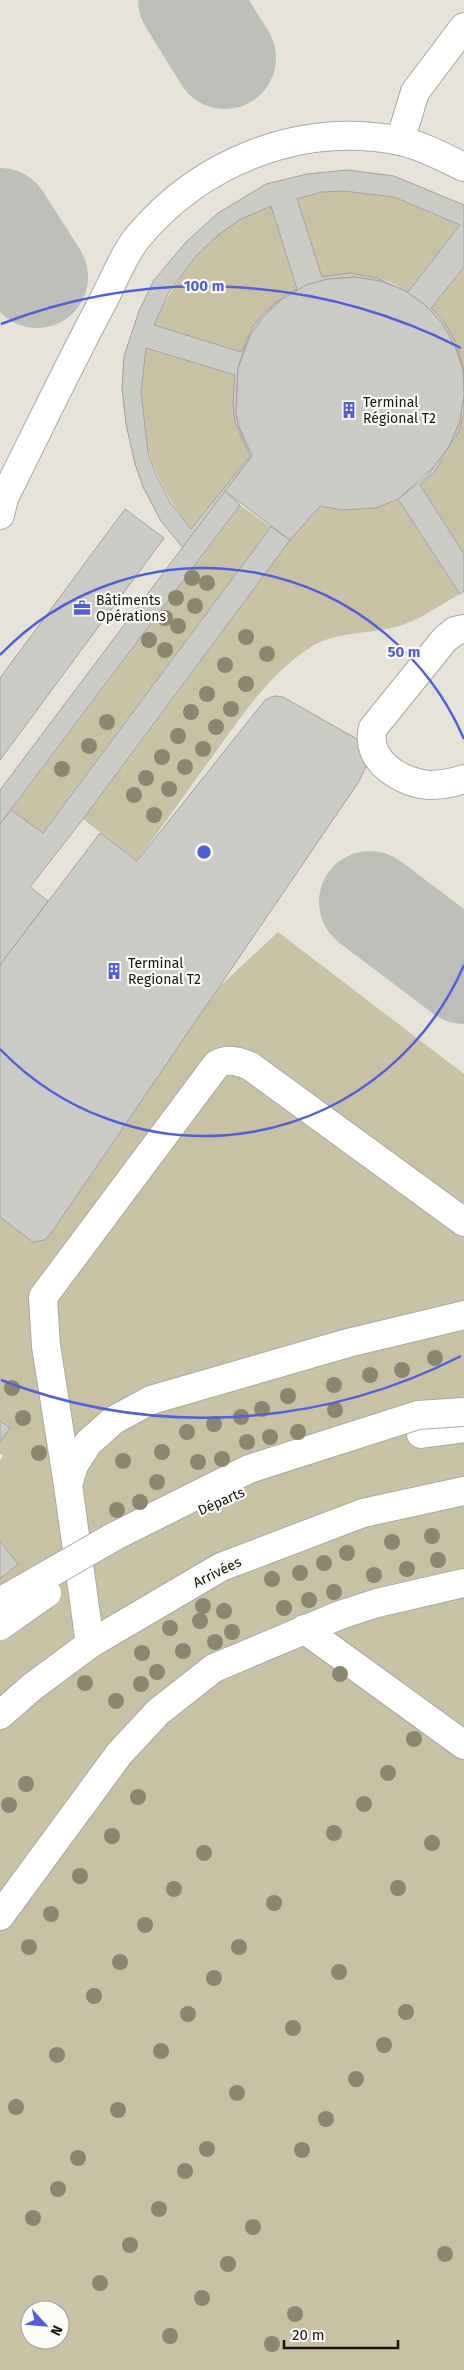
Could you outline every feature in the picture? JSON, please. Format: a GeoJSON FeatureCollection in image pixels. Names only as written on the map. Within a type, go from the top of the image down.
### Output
{"type":"FeatureCollection","features":[{"type":"Feature","properties":{"kind":"lane"},"geometry":{"type":"LineString","coordinates":[[400,141],[415,92],[464,27]]}},
{"type":"Feature","properties":{"kind":"lane"},"geometry":{"type":"LineString","coordinates":[[0,515],[8,489],[136,239],[182,192],[223,166],[263,149],[294,141],[344,135],[400,141],[426,148],[464,166]]}},
{"type":"Feature","properties":{"kind":"lane"},"geometry":{"type":"LineString","coordinates":[[464,629],[455,631],[445,639],[373,728],[371,734],[373,746],[380,761],[389,771],[428,785],[453,783],[464,779]]}},
{"type":"Feature","properties":{"kind":"lane"},"geometry":{"type":"LineString","coordinates":[[90,1644],[46,1346],[42,1297],[217,1064],[224,1060],[236,1060],[250,1066],[464,1222]]}},
{"type":"Feature","properties":{"kind":"lane"},"geometry":{"type":"LineString","coordinates":[[68,1485],[74,1465],[88,1443],[114,1420],[151,1400],[348,1343],[464,1315]]}},
{"type":"Feature","properties":{"kind":"lane"},"geometry":{"type":"LineString","coordinates":[[0,1602],[115,1536],[249,1469],[418,1415],[464,1412]]}},
{"type":"Feature","properties":{"kind":"lane","name":"Départs"},"geometry":{"type":"LineString","coordinates":[[0,1626],[68,1578],[153,1532],[254,1486],[422,1434],[464,1428]]}},
{"type":"Feature","properties":{"kind":"lane","name":"Arrivées"},"geometry":{"type":"LineString","coordinates":[[0,1716],[32,1687],[90,1644],[221,1568],[363,1513],[464,1491]]}},
{"type":"Feature","properties":{"kind":"lane"},"geometry":{"type":"LineString","coordinates":[[0,1916],[119,1754],[158,1712],[214,1668],[340,1614],[377,1603],[464,1583]]}},
{"type":"Feature","properties":{"kind":"lane"},"geometry":{"type":"LineString","coordinates":[[304,1629],[464,1745]]}},
{"type":"Feature","properties":{"kind":"shaded area"},"geometry":{"type":"Polygon","coordinates":[[[0,0],[464,0],[464,1173],[0,1228],[0,0]]]}},
{"type":"Feature","properties":{"kind":"shaded area"},"geometry":{"type":"Polygon","coordinates":[[[344,191],[394,197],[460,225],[408,292],[388,281],[366,276],[322,277],[297,199],[321,192],[344,191]]]}},
{"type":"Feature","properties":{"kind":"shaded area"},"geometry":{"type":"Polygon","coordinates":[[[271,206],[297,289],[279,301],[263,316],[251,332],[241,352],[154,325],[174,288],[200,252],[232,224],[251,213],[271,206]]]}},
{"type":"Feature","properties":{"kind":"shaded area"},"geometry":{"type":"Polygon","coordinates":[[[464,267],[464,370],[452,337],[443,322],[431,308],[464,267]]]}},
{"type":"Feature","properties":{"kind":"shaded area"},"geometry":{"type":"Polygon","coordinates":[[[146,348],[235,375],[234,407],[238,426],[250,456],[191,529],[163,487],[147,444],[141,399],[146,348]]]}},
{"type":"Feature","properties":{"kind":"shaded area"},"geometry":{"type":"Polygon","coordinates":[[[463,413],[464,554],[420,485],[448,452],[457,434],[463,413]]]}},
{"type":"Feature","properties":{"kind":"shaded area"},"geometry":{"type":"Polygon","coordinates":[[[398,499],[460,594],[423,616],[399,626],[343,635],[321,642],[311,647],[283,668],[248,707],[137,861],[83,819],[290,540],[320,506],[359,509],[378,506],[398,499]]]}},
{"type":"Feature","properties":{"kind":"shaded area"},"geometry":{"type":"Polygon","coordinates":[[[240,505],[271,527],[43,833],[11,810],[240,505]]]}},
{"type":"Feature","properties":{"kind":"shaded area"},"geometry":{"type":"Polygon","coordinates":[[[278,932],[464,1074],[464,2370],[0,2370],[0,1460],[3,1456],[0,1454],[0,1442],[10,1428],[0,1421],[0,1217],[33,1242],[45,1240],[218,988],[278,932]]]}},
{"type":"Feature","properties":{"kind":"building"},"geometry":{"type":"Polygon","coordinates":[[[348,170],[394,176],[464,205],[464,267],[431,308],[443,320],[456,343],[464,370],[464,395],[463,370],[455,346],[442,323],[425,305],[411,295],[380,281],[355,277],[328,279],[306,285],[281,300],[262,318],[245,346],[238,368],[236,413],[239,427],[252,456],[183,548],[161,521],[143,487],[135,464],[126,424],[122,388],[124,356],[139,311],[154,280],[186,242],[218,213],[266,184],[307,174],[348,170]],[[344,191],[321,192],[297,199],[322,277],[350,273],[377,278],[408,292],[460,225],[394,197],[344,191]],[[271,206],[239,220],[217,236],[196,256],[169,292],[154,325],[241,352],[254,325],[263,314],[285,295],[297,289],[271,206]],[[146,348],[141,392],[148,453],[156,475],[170,502],[191,529],[250,456],[235,422],[233,403],[235,375],[146,348]]]}},
{"type":"Feature","properties":{"kind":"building","name":"Terminal Régional T2"},"geometry":{"type":"Polygon","coordinates":[[[355,277],[380,281],[404,290],[425,305],[442,323],[455,346],[463,370],[464,396],[460,421],[450,445],[436,465],[398,499],[376,508],[342,510],[320,506],[290,540],[225,491],[252,456],[239,427],[236,413],[238,368],[250,336],[262,318],[281,300],[306,285],[328,279],[355,277]]]}},
{"type":"Feature","properties":{"kind":"building"},"geometry":{"type":"Polygon","coordinates":[[[464,396],[464,413],[459,431],[435,471],[420,485],[464,554],[464,591],[460,594],[398,499],[427,476],[450,445],[460,421],[464,396]]]}},
{"type":"Feature","properties":{"kind":"building"},"geometry":{"type":"Polygon","coordinates":[[[225,491],[240,505],[0,824],[0,790],[225,491]]]}},
{"type":"Feature","properties":{"kind":"building","name":"Bâtiments Opérations"},"geometry":{"type":"Polygon","coordinates":[[[125,509],[164,538],[0,760],[0,678],[125,509]]]}},
{"type":"Feature","properties":{"kind":"building"},"geometry":{"type":"Polygon","coordinates":[[[271,527],[290,540],[83,819],[30,887],[48,901],[0,965],[0,824],[11,810],[43,833],[271,527]]]}},
{"type":"Feature","properties":{"kind":"building","name":"Terminal Regional T2"},"geometry":{"type":"Polygon","coordinates":[[[274,696],[283,697],[364,743],[369,761],[358,783],[52,1232],[45,1240],[33,1242],[0,1217],[0,965],[100,833],[137,861],[265,700],[274,696]]]}},
{"type":"Feature","properties":{"kind":"building"},"geometry":{"type":"Polygon","coordinates":[[[0,1421],[10,1428],[0,1442],[0,1421]]]}},
{"type":"Feature","properties":{"kind":"building"},"geometry":{"type":"Polygon","coordinates":[[[0,1541],[18,1564],[0,1579],[0,1541]]]}},
{"type":"Feature","properties":{"kind":"taxiway"},"geometry":{"type":"LineString","coordinates":[[189,0],[225,58]]}},
{"type":"Feature","properties":{"kind":"taxiway"},"geometry":{"type":"LineString","coordinates":[[0,219],[37,277]]}},
{"type":"Feature","properties":{"kind":"taxiway"},"geometry":{"type":"LineString","coordinates":[[370,902],[464,973]]}},
{"type":"Feature","properties":{"kind":"place","name":"Terminal Régional T2"},"geometry":{"type":"Point","coordinates":[349,410]}},
{"type":"Feature","properties":{"kind":"place","name":"Bâtiments Opérations"},"geometry":{"type":"Point","coordinates":[82,608]}},
{"type":"Feature","properties":{"kind":"place","name":"Terminal Regional T2"},"geometry":{"type":"Point","coordinates":[114,971]}}]}
